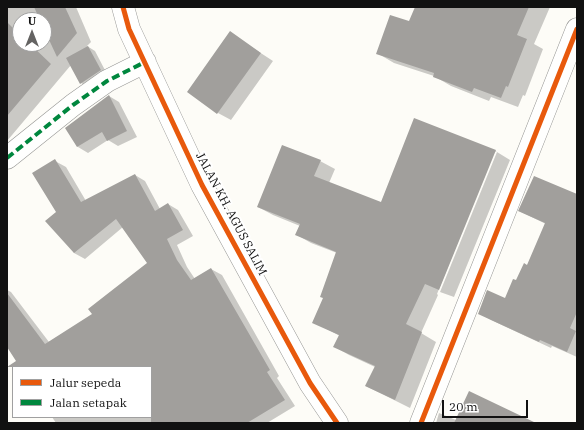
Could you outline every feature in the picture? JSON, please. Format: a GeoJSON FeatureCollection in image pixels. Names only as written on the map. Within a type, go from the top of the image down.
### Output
{"type":"FeatureCollection","features":[{"type":"Feature","properties":{"kind":"street","name":"JALAN KH. AGUS SALIM"},"geometry":{"type":"LineString","coordinates":[[123,7],[129,29],[202,185],[310,383],[336,423]]}},
{"type":"Feature","properties":{"kind":"street"},"geometry":{"type":"LineString","coordinates":[[421,423],[577,29]]}},
{"type":"Feature","properties":{"kind":"street"},"geometry":{"type":"LineString","coordinates":[[7,158],[107,80],[144,62]]}},
{"type":"Feature","properties":{"kind":"building"},"geometry":{"type":"Polygon","coordinates":[[[34,7],[65,7],[77,33],[57,57],[52,46],[52,12],[36,12],[34,7]]]}},
{"type":"Feature","properties":{"kind":"building"},"geometry":{"type":"Polygon","coordinates":[[[415,7],[529,7],[517,35],[527,39],[508,87],[506,86],[501,98],[474,88],[472,92],[433,77],[434,73],[376,54],[390,15],[409,21],[415,7]]]}},
{"type":"Feature","properties":{"kind":"building"},"geometry":{"type":"Polygon","coordinates":[[[7,22],[12,27],[12,52],[38,52],[51,64],[7,116],[7,22]]]}},
{"type":"Feature","properties":{"kind":"building"},"geometry":{"type":"Polygon","coordinates":[[[230,31],[261,53],[217,114],[187,92],[230,31]]]}},
{"type":"Feature","properties":{"kind":"building"},"geometry":{"type":"Polygon","coordinates":[[[88,46],[101,70],[80,84],[66,58],[88,46]]]}},
{"type":"Feature","properties":{"kind":"building"},"geometry":{"type":"Polygon","coordinates":[[[109,95],[127,131],[107,141],[102,132],[77,147],[65,128],[109,95]]]}},
{"type":"Feature","properties":{"kind":"building"},"geometry":{"type":"Polygon","coordinates":[[[414,118],[496,150],[439,290],[425,284],[406,324],[422,332],[395,400],[365,386],[375,366],[333,347],[339,335],[312,323],[323,298],[320,297],[336,252],[295,235],[300,224],[257,207],[282,145],[321,160],[314,176],[381,202],[414,118]]]}},
{"type":"Feature","properties":{"kind":"building"},"geometry":{"type":"Polygon","coordinates":[[[55,159],[81,202],[135,174],[155,211],[168,203],[183,230],[167,239],[177,260],[191,280],[211,268],[270,370],[267,372],[285,400],[247,423],[151,423],[152,366],[7,367],[16,361],[7,347],[7,293],[45,344],[92,314],[88,309],[147,263],[116,219],[74,253],[45,221],[56,212],[32,173],[55,159]]]}},
{"type":"Feature","properties":{"kind":"building"},"geometry":{"type":"Polygon","coordinates":[[[534,176],[577,194],[577,312],[570,328],[576,331],[567,352],[540,340],[539,342],[478,314],[487,290],[505,298],[513,279],[516,280],[524,263],[527,265],[545,223],[518,211],[534,176]]]}},
{"type":"Feature","properties":{"kind":"building"},"geometry":{"type":"Polygon","coordinates":[[[469,391],[536,423],[454,423],[469,391]]]}},
{"type":"Feature","properties":{"kind":"marked path"},"geometry":{"type":"LineString","coordinates":[[7,158],[73,105],[107,81],[145,62]]}},
{"type":"Feature","properties":{"kind":"cycle path"},"geometry":{"type":"LineString","coordinates":[[123,7],[129,29],[202,185],[310,383],[337,423]]}},
{"type":"Feature","properties":{"kind":"cycle path"},"geometry":{"type":"LineString","coordinates":[[421,423],[577,29]]}}]}
